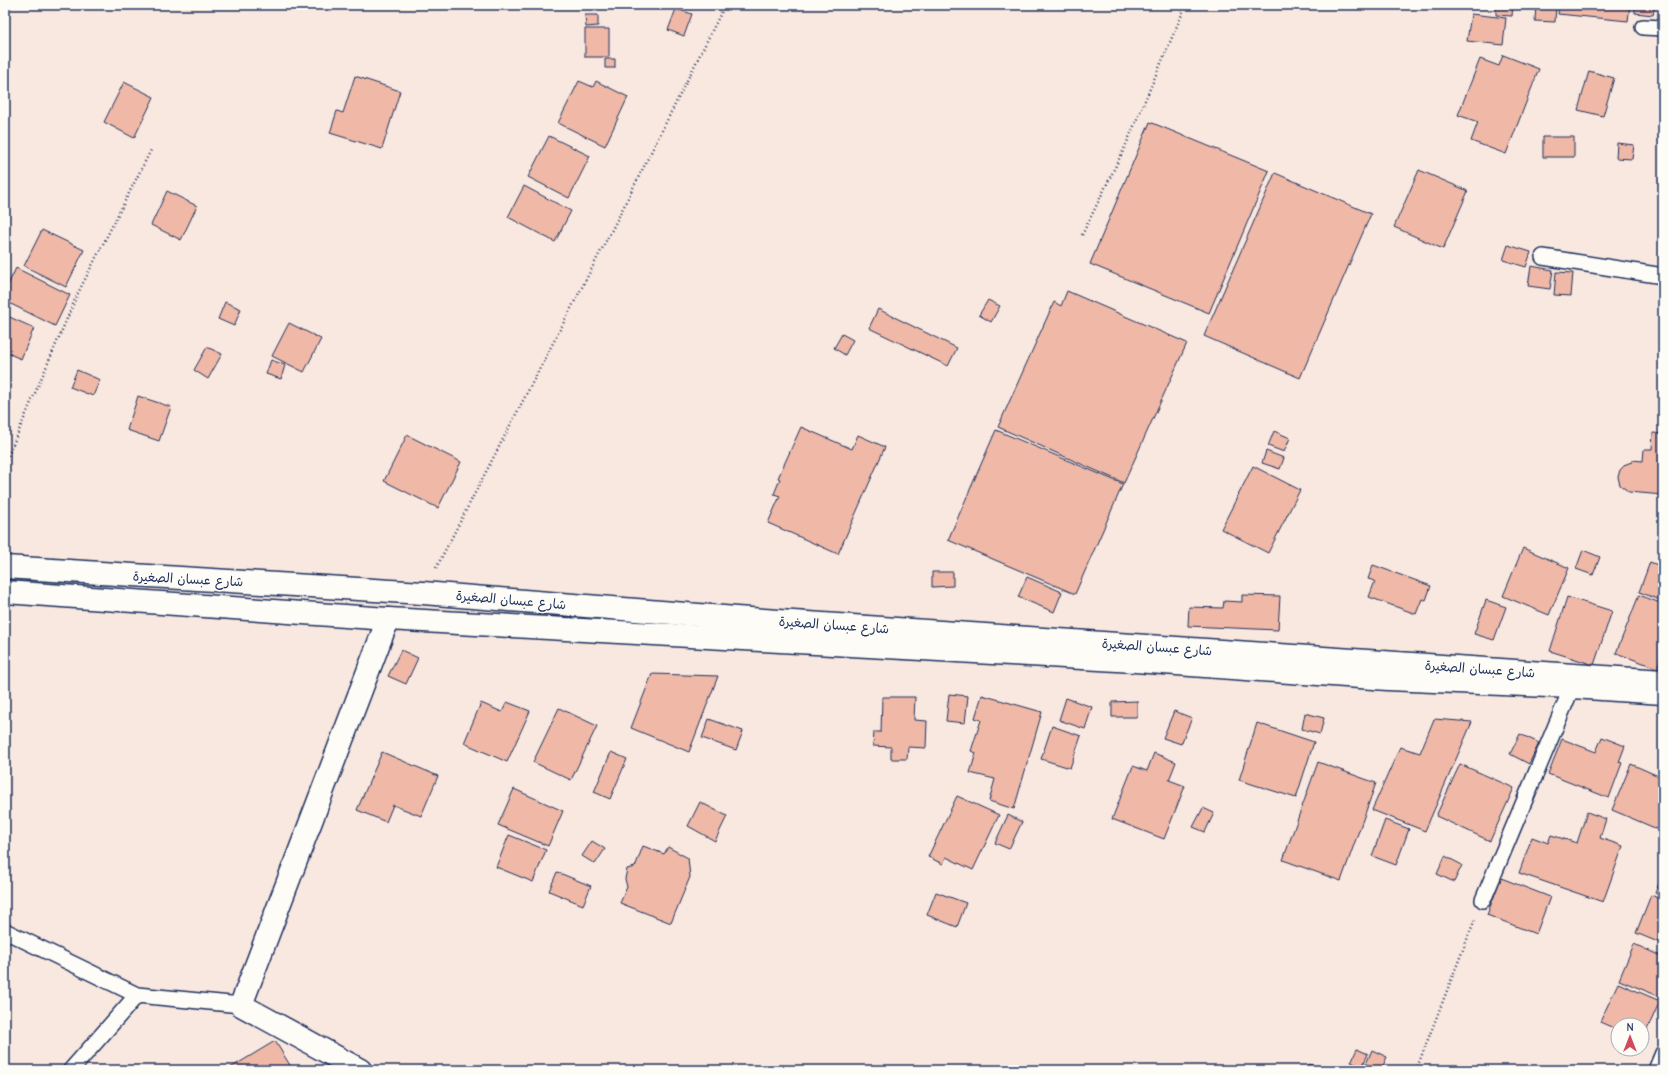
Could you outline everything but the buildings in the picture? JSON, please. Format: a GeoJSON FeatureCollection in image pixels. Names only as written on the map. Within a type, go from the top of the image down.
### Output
{"type":"FeatureCollection","features":[{"type":"Feature","properties":{"kind":"street","name":"شارع عبسان الصغيرة"},"geometry":{"type":"LineString","coordinates":[[5,567],[423,593],[799,623],[1663,681]]}},
{"type":"Feature","properties":{"kind":"street","name":"شارع عبسان الصغيرة"},"geometry":{"type":"LineString","coordinates":[[5,592],[388,619],[1135,661],[1388,679],[1572,687],[1663,693]]}},
{"type":"Feature","properties":{"kind":"street"},"geometry":{"type":"LineString","coordinates":[[360,1070],[241,1005],[388,619]]}},
{"type":"Feature","properties":{"kind":"lane"},"geometry":{"type":"LineString","coordinates":[[1642,27],[1663,28]]}},
{"type":"Feature","properties":{"kind":"lane"},"geometry":{"type":"LineString","coordinates":[[1543,257],[1663,276]]}},
{"type":"Feature","properties":{"kind":"lane"},"geometry":{"type":"LineString","coordinates":[[1483,900],[1572,687]]}},
{"type":"Feature","properties":{"kind":"lane"},"geometry":{"type":"LineString","coordinates":[[5,931],[137,995],[241,1005]]}},
{"type":"Feature","properties":{"kind":"lane"},"geometry":{"type":"LineString","coordinates":[[71,1070],[137,995]]}},
{"type":"Feature","properties":{"kind":"lane"},"geometry":{"type":"LineString","coordinates":[[1656,1070],[1663,1053]]}},
{"type":"Feature","properties":{"kind":"path"},"geometry":{"type":"LineString","coordinates":[[423,593],[614,225],[726,5]]}},
{"type":"Feature","properties":{"kind":"path"},"geometry":{"type":"LineString","coordinates":[[1082,234],[1125,147],[1186,5]]}},
{"type":"Feature","properties":{"kind":"path"},"geometry":{"type":"LineString","coordinates":[[5,463],[78,293],[151,150]]}},
{"type":"Feature","properties":{"kind":"path"},"geometry":{"type":"LineString","coordinates":[[1416,1070],[1483,900]]}}]}
